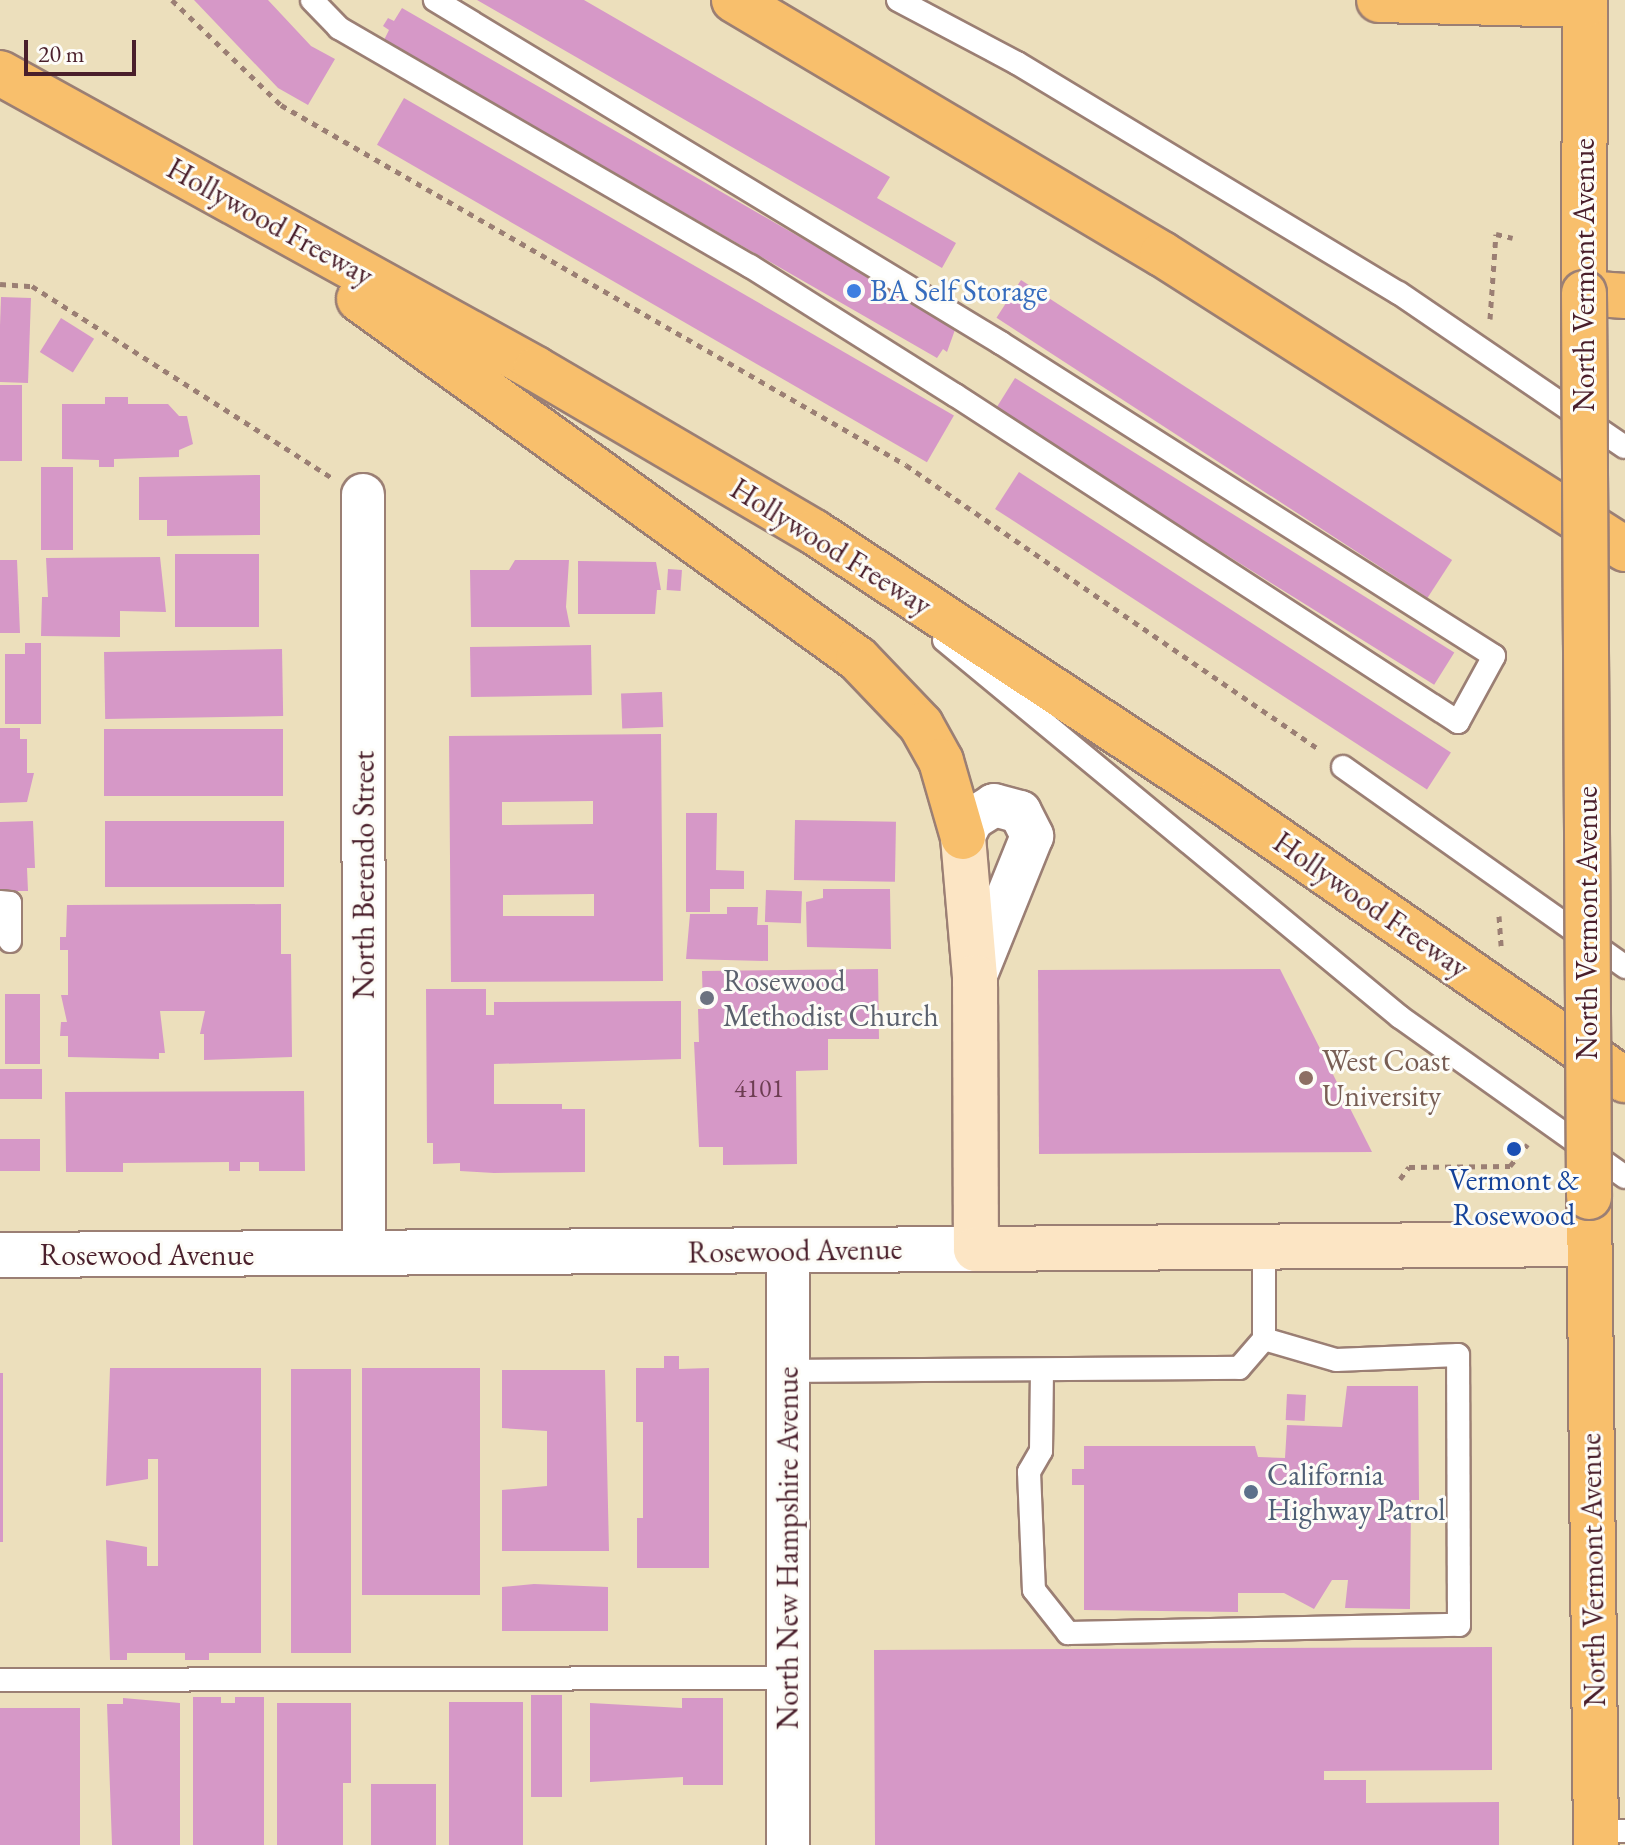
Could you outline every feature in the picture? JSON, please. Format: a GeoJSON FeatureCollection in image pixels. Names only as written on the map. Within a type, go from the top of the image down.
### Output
{"type":"FeatureCollection","features":[{"type":"Feature","properties":{"kind":"main road"},"geometry":{"type":"LineString","coordinates":[[734,0],[1162,254],[1625,549]]}},
{"type":"Feature","properties":{"kind":"main road"},"geometry":{"type":"LineString","coordinates":[[1379,0],[1585,3]]}},
{"type":"Feature","properties":{"kind":"main road","name":"North Vermont Avenue"},"geometry":{"type":"LineString","coordinates":[[1585,3],[1604,294],[1589,1244],[1605,1835]]}},
{"type":"Feature","properties":{"kind":"main road","name":"Hollywood Freeway"},"geometry":{"type":"LineString","coordinates":[[0,73],[536,369],[814,532],[1206,790],[1625,1080]]}},
{"type":"Feature","properties":{"kind":"main road"},"geometry":{"type":"LineString","coordinates":[[175,168],[858,659],[921,725],[946,773],[963,837],[975,977],[976,1249]]}},
{"type":"Feature","properties":{"kind":"main road","name":"Rosewood Avenue"},"geometry":{"type":"LineString","coordinates":[[976,1249],[1264,1244],[1589,1244]]}},
{"type":"Feature","properties":{"kind":"street","name":"North Berendo Street"},"geometry":{"type":"LineString","coordinates":[[363,495],[364,1254]]}},
{"type":"Feature","properties":{"kind":"street"},"geometry":{"type":"LineString","coordinates":[[963,837],[972,819],[994,805],[1020,812],[1032,836],[975,977]]}},
{"type":"Feature","properties":{"kind":"street","name":"Rosewood Avenue"},"geometry":{"type":"LineString","coordinates":[[0,1255],[976,1249]]}},
{"type":"Feature","properties":{"kind":"street","name":"North New Hampshire Avenue"},"geometry":{"type":"LineString","coordinates":[[788,1251],[788,1845]]}},
{"type":"Feature","properties":{"kind":"lane"},"geometry":{"type":"LineString","coordinates":[[321,4],[339,28],[840,322],[1458,722],[1494,656],[1001,343],[435,0]]}},
{"type":"Feature","properties":{"kind":"lane"},"geometry":{"type":"LineString","coordinates":[[898,0],[1017,63],[1399,293],[1625,447]]}},
{"type":"Feature","properties":{"kind":"lane"},"geometry":{"type":"LineString","coordinates":[[814,532],[1400,1017],[1625,1177]]}},
{"type":"Feature","properties":{"kind":"lane"},"geometry":{"type":"LineString","coordinates":[[1343,767],[1625,967]]}},
{"type":"Feature","properties":{"kind":"lane"},"geometry":{"type":"LineString","coordinates":[[0,902],[10,903],[10,941]]}},
{"type":"Feature","properties":{"kind":"lane"},"geometry":{"type":"LineString","coordinates":[[789,1371],[1239,1368],[1264,1339],[1264,1244]]}},
{"type":"Feature","properties":{"kind":"lane"},"geometry":{"type":"LineString","coordinates":[[1042,1370],[1041,1451],[1029,1472],[1034,1590],[1068,1633],[1459,1625],[1458,1355],[1336,1360],[1264,1339]]}},
{"type":"Feature","properties":{"kind":"lane"},"geometry":{"type":"LineString","coordinates":[[0,1680],[787,1678]]}},
{"type":"Feature","properties":{"kind":"path"},"geometry":{"type":"LineString","coordinates":[[172,0],[281,105],[906,465],[1343,767]]}},
{"type":"Feature","properties":{"kind":"path"},"geometry":{"type":"LineString","coordinates":[[1488,327],[1494,303],[1496,234],[1513,238]]}},
{"type":"Feature","properties":{"kind":"path"},"geometry":{"type":"LineString","coordinates":[[0,284],[32,286],[363,495]]}},
{"type":"Feature","properties":{"kind":"path"},"geometry":{"type":"LineString","coordinates":[[1488,908],[1501,917],[1501,949],[1507,949]]}},
{"type":"Feature","properties":{"kind":"path"},"geometry":{"type":"LineString","coordinates":[[1400,1179],[1409,1167],[1510,1166],[1530,1140]]}},
{"type":"Feature","properties":{"kind":"building"},"geometry":{"type":"Polygon","coordinates":[[[194,0],[268,0],[311,46],[335,59],[308,105],[278,88],[194,0]]]}},
{"type":"Feature","properties":{"kind":"building"},"geometry":{"type":"Polygon","coordinates":[[[477,0],[584,0],[890,177],[877,198],[956,243],[942,268],[477,0]]]}},
{"type":"Feature","properties":{"kind":"building"},"geometry":{"type":"Polygon","coordinates":[[[402,8],[956,327],[947,352],[943,349],[937,358],[384,40],[389,30],[383,26],[388,18],[394,21],[402,8]]]}},
{"type":"Feature","properties":{"kind":"building"},"geometry":{"type":"Polygon","coordinates":[[[404,98],[954,415],[927,462],[377,145],[404,98]]]}},
{"type":"Feature","properties":{"kind":"building"},"geometry":{"type":"Polygon","coordinates":[[[1021,280],[1452,560],[1428,598],[996,318],[1021,280]]]}},
{"type":"Feature","properties":{"kind":"building"},"geometry":{"type":"Polygon","coordinates":[[[1,297],[31,298],[28,383],[0,382],[1,297]]]}},
{"type":"Feature","properties":{"kind":"building"},"geometry":{"type":"Polygon","coordinates":[[[61,318],[94,339],[73,373],[40,352],[61,318]]]}},
{"type":"Feature","properties":{"kind":"building"},"geometry":{"type":"Polygon","coordinates":[[[1015,378],[1454,652],[1434,685],[995,410],[1015,378]]]}},
{"type":"Feature","properties":{"kind":"building"},"geometry":{"type":"Polygon","coordinates":[[[0,385],[22,385],[22,461],[0,461],[0,385]]]}},
{"type":"Feature","properties":{"kind":"building"},"geometry":{"type":"Polygon","coordinates":[[[105,397],[128,397],[128,404],[168,404],[179,416],[187,416],[193,444],[179,450],[179,457],[114,459],[114,467],[99,467],[99,460],[62,459],[62,404],[105,404],[105,397]]]}},
{"type":"Feature","properties":{"kind":"building"},"geometry":{"type":"Polygon","coordinates":[[[41,467],[73,467],[73,550],[41,550],[41,467]]]}},
{"type":"Feature","properties":{"kind":"building"},"geometry":{"type":"Polygon","coordinates":[[[1019,472],[1451,752],[1427,789],[995,509],[1019,472]]]}},
{"type":"Feature","properties":{"kind":"building"},"geometry":{"type":"Polygon","coordinates":[[[260,475],[260,535],[167,536],[167,520],[139,520],[139,477],[260,475]]]}},
{"type":"Feature","properties":{"kind":"building"},"geometry":{"type":"Polygon","coordinates":[[[175,554],[259,554],[259,627],[175,627],[175,554]]]}},
{"type":"Feature","properties":{"kind":"building"},"geometry":{"type":"Polygon","coordinates":[[[160,557],[166,612],[120,611],[120,637],[41,636],[42,597],[48,597],[46,558],[160,557]]]}},
{"type":"Feature","properties":{"kind":"building"},"geometry":{"type":"Polygon","coordinates":[[[0,560],[17,560],[20,633],[0,633],[0,560]]]}},
{"type":"Feature","properties":{"kind":"building"},"geometry":{"type":"Polygon","coordinates":[[[515,560],[569,560],[566,607],[570,627],[471,627],[470,570],[509,570],[515,560]]]}},
{"type":"Feature","properties":{"kind":"building"},"geometry":{"type":"Polygon","coordinates":[[[578,561],[656,562],[661,590],[657,590],[655,614],[578,614],[578,561]]]}},
{"type":"Feature","properties":{"kind":"building"},"geometry":{"type":"Polygon","coordinates":[[[668,569],[682,570],[681,591],[667,590],[668,569]]]}},
{"type":"Feature","properties":{"kind":"building"},"geometry":{"type":"Polygon","coordinates":[[[25,643],[41,643],[41,724],[5,724],[5,654],[25,654],[25,643]]]}},
{"type":"Feature","properties":{"kind":"building"},"geometry":{"type":"Polygon","coordinates":[[[591,645],[592,695],[471,697],[470,647],[591,645]]]}},
{"type":"Feature","properties":{"kind":"building"},"geometry":{"type":"Polygon","coordinates":[[[282,649],[283,716],[105,719],[104,652],[282,649]]]}},
{"type":"Feature","properties":{"kind":"building"},"geometry":{"type":"Polygon","coordinates":[[[662,692],[663,727],[622,728],[621,693],[662,692]]]}},
{"type":"Feature","properties":{"kind":"building"},"geometry":{"type":"Polygon","coordinates":[[[0,728],[20,728],[20,739],[27,739],[27,773],[34,773],[27,802],[0,803],[0,728]]]}},
{"type":"Feature","properties":{"kind":"building"},"geometry":{"type":"Polygon","coordinates":[[[104,729],[283,729],[283,796],[104,796],[104,729]]]}},
{"type":"Feature","properties":{"kind":"building"},"geometry":{"type":"Polygon","coordinates":[[[661,734],[663,981],[451,982],[449,736],[661,734]],[[593,801],[502,802],[502,825],[593,824],[593,801]],[[594,894],[503,895],[503,916],[594,916],[594,894]]]}},
{"type":"Feature","properties":{"kind":"building"},"geometry":{"type":"Polygon","coordinates":[[[686,813],[717,813],[716,870],[744,871],[744,889],[710,889],[710,912],[686,912],[686,813]]]}},
{"type":"Feature","properties":{"kind":"building"},"geometry":{"type":"Polygon","coordinates":[[[795,820],[896,822],[895,882],[794,880],[795,820]]]}},
{"type":"Feature","properties":{"kind":"building"},"geometry":{"type":"Polygon","coordinates":[[[33,821],[35,868],[27,868],[28,891],[0,891],[0,822],[33,821]]]}},
{"type":"Feature","properties":{"kind":"building"},"geometry":{"type":"Polygon","coordinates":[[[105,821],[284,821],[284,887],[105,887],[105,821]]]}},
{"type":"Feature","properties":{"kind":"building"},"geometry":{"type":"Polygon","coordinates":[[[823,889],[890,889],[891,949],[807,947],[806,902],[823,898],[823,889]]]}},
{"type":"Feature","properties":{"kind":"building"},"geometry":{"type":"Polygon","coordinates":[[[766,890],[802,891],[801,923],[765,922],[766,890]]]}},
{"type":"Feature","properties":{"kind":"building"},"geometry":{"type":"Polygon","coordinates":[[[281,904],[281,954],[291,954],[292,1057],[204,1060],[204,1034],[200,1034],[205,1011],[160,1011],[165,1053],[159,1053],[159,1059],[68,1057],[68,1036],[60,1036],[61,1022],[67,1022],[61,995],[68,995],[68,950],[60,950],[60,937],[66,937],[67,905],[281,904]]]}},
{"type":"Feature","properties":{"kind":"building"},"geometry":{"type":"Polygon","coordinates":[[[727,907],[758,907],[757,925],[768,925],[768,961],[686,959],[690,914],[727,914],[727,907]]]}},
{"type":"Feature","properties":{"kind":"building"},"geometry":{"type":"Polygon","coordinates":[[[878,969],[879,1039],[828,1039],[828,1070],[796,1071],[797,1164],[723,1165],[723,1147],[699,1147],[694,1042],[699,1042],[698,1009],[703,1009],[702,971],[878,969]]]}},
{"type":"Feature","properties":{"kind":"building"},"geometry":{"type":"Polygon","coordinates":[[[1280,969],[1372,1152],[1039,1154],[1038,970],[1280,969]]]}},
{"type":"Feature","properties":{"kind":"building"},"geometry":{"type":"Polygon","coordinates":[[[426,989],[486,989],[486,1015],[494,1015],[494,1002],[681,1001],[681,1059],[494,1064],[494,1104],[562,1104],[562,1109],[585,1109],[585,1172],[494,1173],[460,1171],[460,1163],[433,1164],[433,1143],[427,1143],[426,989]]]}},
{"type":"Feature","properties":{"kind":"building"},"geometry":{"type":"Polygon","coordinates":[[[5,994],[40,994],[40,1064],[5,1064],[5,994]]]}},
{"type":"Feature","properties":{"kind":"building"},"geometry":{"type":"Polygon","coordinates":[[[0,1069],[42,1069],[42,1099],[0,1099],[0,1069]]]}},
{"type":"Feature","properties":{"kind":"building"},"geometry":{"type":"Polygon","coordinates":[[[304,1091],[305,1171],[259,1171],[259,1162],[240,1162],[240,1171],[229,1171],[229,1162],[123,1163],[123,1172],[66,1172],[65,1092],[304,1091]]]}},
{"type":"Feature","properties":{"kind":"building"},"geometry":{"type":"Polygon","coordinates":[[[0,1139],[40,1139],[40,1171],[0,1171],[0,1139]]]}},
{"type":"Feature","properties":{"kind":"building"},"geometry":{"type":"Polygon","coordinates":[[[664,1356],[679,1356],[679,1369],[709,1368],[709,1568],[637,1568],[637,1518],[643,1518],[643,1422],[636,1422],[636,1368],[664,1368],[664,1356]]]}},
{"type":"Feature","properties":{"kind":"building"},"geometry":{"type":"Polygon","coordinates":[[[110,1368],[261,1368],[261,1653],[209,1653],[209,1660],[185,1660],[185,1653],[127,1653],[127,1660],[110,1660],[106,1540],[147,1547],[147,1566],[158,1566],[158,1459],[148,1459],[148,1479],[106,1486],[110,1368]]]}},
{"type":"Feature","properties":{"kind":"building"},"geometry":{"type":"Polygon","coordinates":[[[362,1368],[480,1368],[480,1595],[362,1595],[362,1368]]]}},
{"type":"Feature","properties":{"kind":"building"},"geometry":{"type":"Polygon","coordinates":[[[291,1369],[351,1369],[351,1653],[291,1653],[291,1369]]]}},
{"type":"Feature","properties":{"kind":"building"},"geometry":{"type":"Polygon","coordinates":[[[502,1370],[605,1370],[609,1551],[502,1551],[502,1490],[547,1486],[547,1431],[502,1428],[502,1370]]]}},
{"type":"Feature","properties":{"kind":"building"},"geometry":{"type":"Polygon","coordinates":[[[0,1373],[3,1373],[3,1542],[0,1542],[0,1373]]]}},
{"type":"Feature","properties":{"kind":"building","name":"California Highway Patrol"},"geometry":{"type":"Polygon","coordinates":[[[1347,1386],[1418,1386],[1419,1500],[1411,1500],[1410,1609],[1345,1608],[1348,1580],[1332,1580],[1314,1609],[1284,1593],[1238,1593],[1238,1612],[1084,1610],[1084,1485],[1072,1485],[1072,1469],[1084,1469],[1084,1446],[1255,1446],[1258,1457],[1285,1458],[1287,1425],[1342,1427],[1347,1386]]]}},
{"type":"Feature","properties":{"kind":"building"},"geometry":{"type":"Polygon","coordinates":[[[1287,1394],[1306,1395],[1305,1421],[1286,1420],[1287,1394]]]}},
{"type":"Feature","properties":{"kind":"building"},"geometry":{"type":"Polygon","coordinates":[[[534,1584],[608,1587],[608,1631],[502,1631],[502,1587],[534,1584]]]}},
{"type":"Feature","properties":{"kind":"building"},"geometry":{"type":"Polygon","coordinates":[[[1492,1647],[1492,1770],[1324,1771],[1324,1780],[1366,1780],[1366,1803],[1499,1802],[1499,1845],[875,1845],[874,1650],[1492,1647]]]}},
{"type":"Feature","properties":{"kind":"building"},"geometry":{"type":"Polygon","coordinates":[[[531,1695],[562,1695],[562,1797],[531,1797],[531,1695]]]}},
{"type":"Feature","properties":{"kind":"building"},"geometry":{"type":"Polygon","coordinates":[[[193,1697],[221,1697],[221,1703],[235,1703],[235,1697],[264,1697],[264,1845],[193,1845],[193,1697]]]}},
{"type":"Feature","properties":{"kind":"building"},"geometry":{"type":"Polygon","coordinates":[[[123,1698],[180,1703],[180,1845],[112,1845],[107,1704],[123,1704],[123,1698]]]}},
{"type":"Feature","properties":{"kind":"building"},"geometry":{"type":"Polygon","coordinates":[[[682,1698],[723,1698],[723,1785],[683,1785],[683,1777],[590,1782],[590,1703],[682,1708],[682,1698]]]}},
{"type":"Feature","properties":{"kind":"building"},"geometry":{"type":"Polygon","coordinates":[[[449,1702],[523,1702],[523,1845],[449,1845],[449,1702]]]}},
{"type":"Feature","properties":{"kind":"building"},"geometry":{"type":"Polygon","coordinates":[[[277,1703],[351,1703],[351,1783],[343,1783],[343,1845],[277,1845],[277,1703]]]}},
{"type":"Feature","properties":{"kind":"building"},"geometry":{"type":"Polygon","coordinates":[[[0,1708],[80,1708],[80,1845],[0,1845],[0,1708]]]}},
{"type":"Feature","properties":{"kind":"building"},"geometry":{"type":"Polygon","coordinates":[[[371,1784],[436,1784],[436,1845],[371,1845],[371,1784]]]}},
{"type":"Feature","properties":{"kind":"place","name":"BA Self Storage"},"geometry":{"type":"Point","coordinates":[854,291]}},
{"type":"Feature","properties":{"kind":"place","name":"Rosewood Methodist Church"},"geometry":{"type":"Point","coordinates":[707,998]}},
{"type":"Feature","properties":{"kind":"place","name":"West Coast University"},"geometry":{"type":"Point","coordinates":[1306,1078]}},
{"type":"Feature","properties":{"kind":"place","name":"Vermont & Rosewood"},"geometry":{"type":"Point","coordinates":[1514,1149]}},
{"type":"Feature","properties":{"kind":"place","name":"California Highway Patrol"},"geometry":{"type":"Point","coordinates":[1251,1492]}}]}
